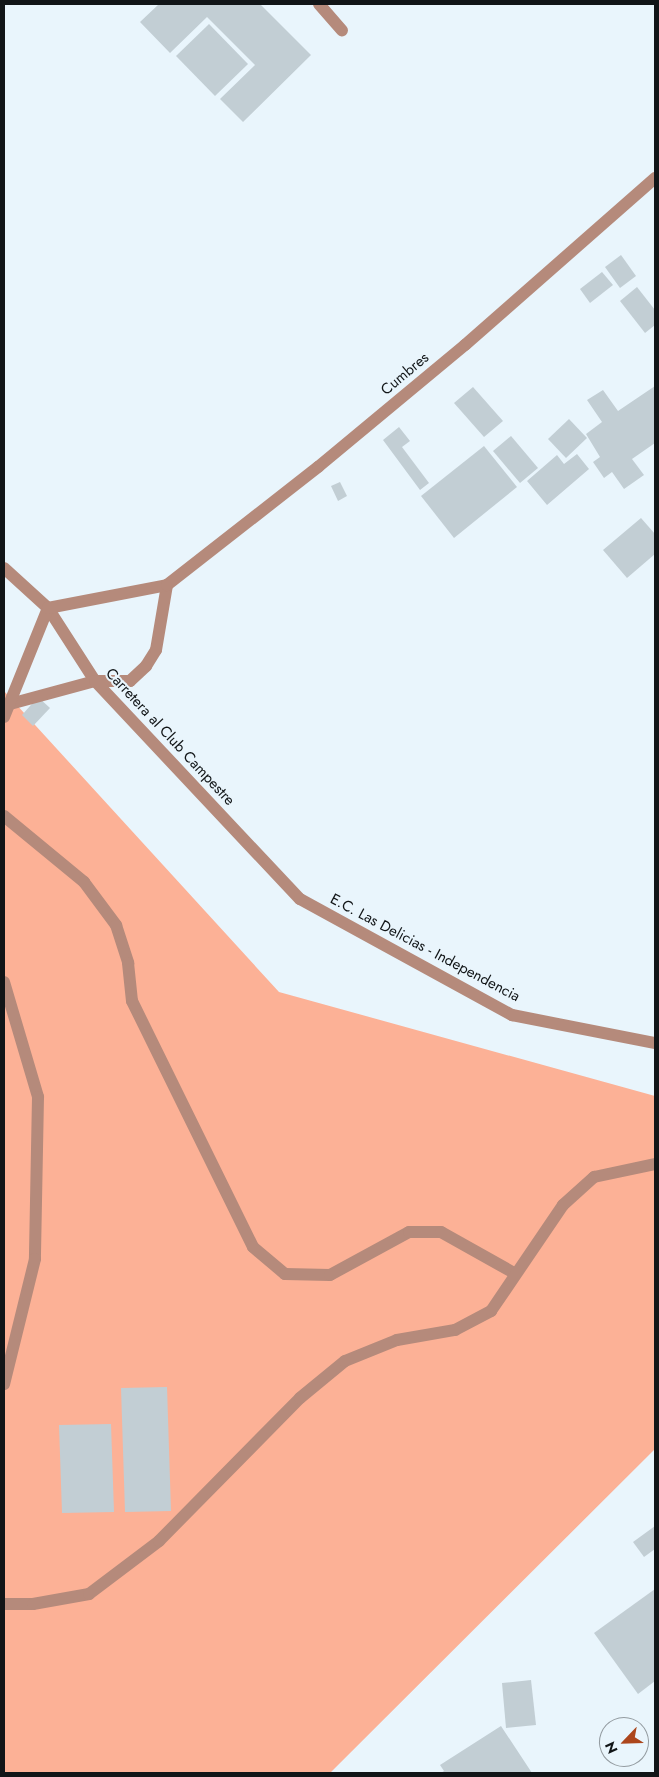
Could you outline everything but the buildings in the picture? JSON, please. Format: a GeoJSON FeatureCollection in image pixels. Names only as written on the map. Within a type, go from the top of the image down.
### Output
{"type":"FeatureCollection","features":[{"type":"Feature","properties":{"kind":"street"},"geometry":{"type":"LineString","coordinates":[[319,4],[342,30]]}},
{"type":"Feature","properties":{"kind":"street","name":"Cumbres"},"geometry":{"type":"LineString","coordinates":[[48,608],[167,585],[318,467],[450,357],[655,178]]}},
{"type":"Feature","properties":{"kind":"street","name":"Carretera al Club Campestre"},"geometry":{"type":"LineString","coordinates":[[4,568],[48,608],[95,682],[300,900]]}},
{"type":"Feature","properties":{"kind":"street"},"geometry":{"type":"LineString","coordinates":[[10,704],[95,682],[130,681],[146,666],[156,650],[167,585]]}},
{"type":"Feature","properties":{"kind":"street"},"geometry":{"type":"LineString","coordinates":[[4,717],[48,608]]}},
{"type":"Feature","properties":{"kind":"street"},"geometry":{"type":"LineString","coordinates":[[4,816],[84,882],[116,925],[128,962],[132,1001],[253,1247],[285,1274],[330,1276],[409,1232],[441,1232],[514,1273]]}},
{"type":"Feature","properties":{"kind":"street","name":"E.C. Las Delicias - Independencia"},"geometry":{"type":"LineString","coordinates":[[300,900],[512,1015],[655,1043]]}},
{"type":"Feature","properties":{"kind":"street"},"geometry":{"type":"LineString","coordinates":[[4,982],[38,1097],[35,1259],[9,1350],[4,1384]]}},
{"type":"Feature","properties":{"kind":"street"},"geometry":{"type":"LineString","coordinates":[[4,1604],[33,1604],[89,1594],[158,1542],[300,1398],[345,1361],[397,1340],[455,1330],[490,1311],[514,1273],[563,1205],[594,1177],[655,1164]]}},
{"type":"Feature","properties":{"kind":"shaded area"},"geometry":{"type":"Polygon","coordinates":[[[4,691],[279,992],[655,1096],[655,1449],[330,1773],[4,1773],[4,691]]]}}]}
